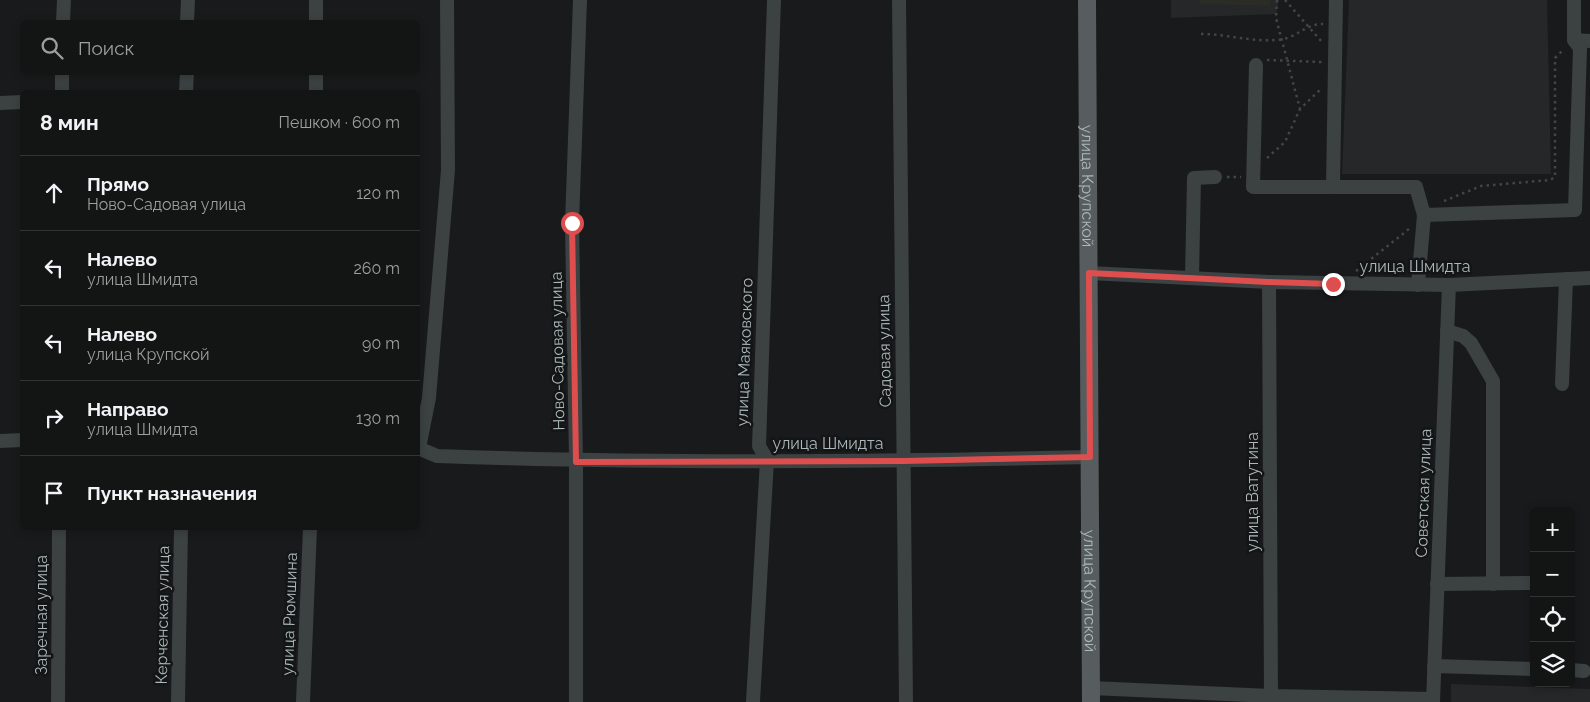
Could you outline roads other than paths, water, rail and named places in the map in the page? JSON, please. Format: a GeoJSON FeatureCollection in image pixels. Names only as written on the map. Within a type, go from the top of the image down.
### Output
{"type":"FeatureCollection","features":[{"type":"Feature","properties":{"kind":"main road","name":"улица Крупской"},"geometry":{"type":"LineString","coordinates":[[1086,0],[1091,695]]}},
{"type":"Feature","properties":{"kind":"street"},"geometry":{"type":"LineString","coordinates":[[63,20],[64,0]]}},
{"type":"Feature","properties":{"kind":"street"},"geometry":{"type":"LineString","coordinates":[[187,20],[188,0]]}},
{"type":"Feature","properties":{"kind":"street"},"geometry":{"type":"LineString","coordinates":[[316,0],[316,20]]}},
{"type":"Feature","properties":{"kind":"street"},"geometry":{"type":"LineString","coordinates":[[420,439],[429,398],[448,170],[447,0]]}},
{"type":"Feature","properties":{"kind":"street","name":"Ново-Садовая улица"},"geometry":{"type":"LineString","coordinates":[[576,702],[576,462],[572,223],[580,0]]}},
{"type":"Feature","properties":{"kind":"street","name":"улица Маяковского"},"geometry":{"type":"LineString","coordinates":[[753,702],[768,460],[759,446],[774,0]]}},
{"type":"Feature","properties":{"kind":"street","name":"Садовая улица"},"geometry":{"type":"LineString","coordinates":[[899,0],[906,702]]}},
{"type":"Feature","properties":{"kind":"street"},"geometry":{"type":"LineString","coordinates":[[1333,187],[1336,0]]}},
{"type":"Feature","properties":{"kind":"street"},"geometry":{"type":"LineString","coordinates":[[1424,215],[1575,210],[1580,48],[1574,40],[1574,0]]}},
{"type":"Feature","properties":{"kind":"street"},"geometry":{"type":"LineString","coordinates":[[1574,40],[1590,41]]}},
{"type":"Feature","properties":{"kind":"street"},"geometry":{"type":"LineString","coordinates":[[1256,65],[1253,187],[1416,187],[1424,215],[1418,285]]}},
{"type":"Feature","properties":{"kind":"street"},"geometry":{"type":"LineString","coordinates":[[62,75],[62,90]]}},
{"type":"Feature","properties":{"kind":"street"},"geometry":{"type":"LineString","coordinates":[[186,90],[187,75]]}},
{"type":"Feature","properties":{"kind":"street"},"geometry":{"type":"LineString","coordinates":[[316,75],[316,90]]}},
{"type":"Feature","properties":{"kind":"street"},"geometry":{"type":"LineString","coordinates":[[0,103],[20,102]]}},
{"type":"Feature","properties":{"kind":"street"},"geometry":{"type":"LineString","coordinates":[[1192,278],[1194,178],[1215,177]]}},
{"type":"Feature","properties":{"kind":"street","name":"улица Шмидта"},"geometry":{"type":"LineString","coordinates":[[1089,273],[1268,282],[1449,286],[1590,278]]}},
{"type":"Feature","properties":{"kind":"street"},"geometry":{"type":"LineString","coordinates":[[1562,384],[1566,279]]}},
{"type":"Feature","properties":{"kind":"street","name":"улица Ватутина"},"geometry":{"type":"LineString","coordinates":[[1268,282],[1271,699]]}},
{"type":"Feature","properties":{"kind":"street","name":"Советская улица"},"geometry":{"type":"LineString","coordinates":[[1433,701],[1449,286]]}},
{"type":"Feature","properties":{"kind":"street"},"geometry":{"type":"LineString","coordinates":[[1447,331],[1463,336],[1471,343],[1494,381],[1493,584]]}},
{"type":"Feature","properties":{"kind":"street"},"geometry":{"type":"LineString","coordinates":[[0,441],[20,440]]}},
{"type":"Feature","properties":{"kind":"street","name":"улица Шмидта"},"geometry":{"type":"LineString","coordinates":[[420,449],[437,456],[576,462],[903,461],[1090,457]]}},
{"type":"Feature","properties":{"kind":"street","name":"Заречная улица"},"geometry":{"type":"LineString","coordinates":[[58,702],[59,530]]}},
{"type":"Feature","properties":{"kind":"street","name":"Керченская улица"},"geometry":{"type":"LineString","coordinates":[[178,702],[180,530]]}},
{"type":"Feature","properties":{"kind":"street","name":"улица Рюмшина"},"geometry":{"type":"LineString","coordinates":[[303,702],[310,530]]}},
{"type":"Feature","properties":{"kind":"street"},"geometry":{"type":"LineString","coordinates":[[1437,584],[1530,583]]}},
{"type":"Feature","properties":{"kind":"street"},"geometry":{"type":"LineString","coordinates":[[1434,666],[1530,669]]}},
{"type":"Feature","properties":{"kind":"street"},"geometry":{"type":"LineString","coordinates":[[1091,695],[1433,701]]}}]}
